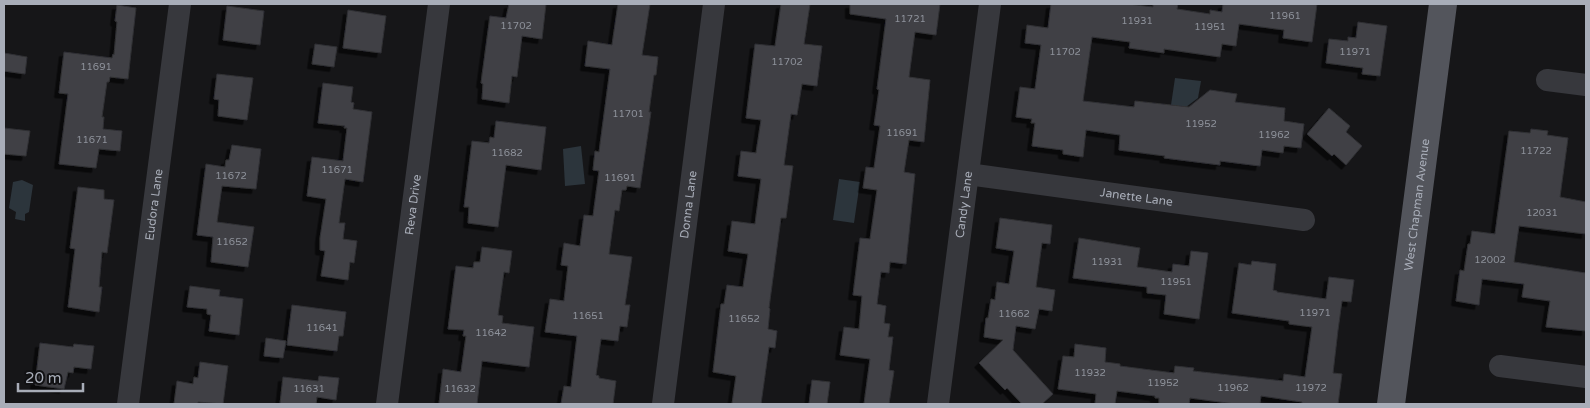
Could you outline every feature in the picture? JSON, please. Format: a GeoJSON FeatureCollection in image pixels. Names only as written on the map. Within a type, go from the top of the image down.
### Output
{"type":"FeatureCollection","features":[{"type":"Feature","properties":{"kind":"main road","name":"West Chapman Avenue"},"geometry":{"type":"LineString","coordinates":[[1392,404],[1443,4]]}},
{"type":"Feature","properties":{"kind":"street","name":"Eudora Lane"},"geometry":{"type":"LineString","coordinates":[[128,404],[180,4]]}},
{"type":"Feature","properties":{"kind":"street","name":"Reva Drive"},"geometry":{"type":"LineString","coordinates":[[387,404],[439,4]]}},
{"type":"Feature","properties":{"kind":"street","name":"Donna Lane"},"geometry":{"type":"LineString","coordinates":[[663,404],[714,4]]}},
{"type":"Feature","properties":{"kind":"street","name":"Candy Lane"},"geometry":{"type":"LineString","coordinates":[[938,404],[990,4]]}},
{"type":"Feature","properties":{"kind":"street"},"geometry":{"type":"LineString","coordinates":[[1547,80],[1586,85]]}},
{"type":"Feature","properties":{"kind":"street","name":"Janette Lane"},"geometry":{"type":"LineString","coordinates":[[968,174],[1304,220]]}},
{"type":"Feature","properties":{"kind":"street"},"geometry":{"type":"LineString","coordinates":[[1500,366],[1586,377]]}},
{"type":"Feature","properties":{"kind":"shaded area"},"geometry":{"type":"Polygon","coordinates":[[[1175,78],[1201,81],[1198,98],[1186,107],[1171,105],[1175,78]]]}},
{"type":"Feature","properties":{"kind":"shaded area"},"geometry":{"type":"Polygon","coordinates":[[[581,146],[585,184],[565,186],[563,149],[581,146]]]}},
{"type":"Feature","properties":{"kind":"shaded area"},"geometry":{"type":"Polygon","coordinates":[[[839,179],[860,182],[854,223],[833,220],[839,179]]]}},
{"type":"Feature","properties":{"kind":"shaded area"},"geometry":{"type":"Polygon","coordinates":[[[22,180],[33,185],[29,212],[25,214],[25,221],[15,219],[16,212],[9,208],[13,182],[22,180]]]}},
{"type":"Feature","properties":{"kind":"building"},"geometry":{"type":"Polygon","coordinates":[[[509,4],[546,4],[542,39],[522,36],[517,77],[512,76],[509,103],[482,99],[483,84],[481,83],[490,16],[506,18],[509,4]]]}},
{"type":"Feature","properties":{"kind":"building"},"geometry":{"type":"Polygon","coordinates":[[[618,4],[650,4],[642,55],[658,57],[656,75],[654,75],[649,112],[651,112],[640,188],[627,186],[626,190],[622,190],[619,211],[615,210],[609,254],[632,257],[625,305],[630,305],[627,327],[620,326],[618,341],[601,339],[596,375],[599,378],[616,381],[613,404],[561,404],[564,386],[571,387],[577,336],[545,332],[550,299],[564,301],[568,266],[561,265],[564,243],[580,246],[584,215],[593,216],[599,171],[593,170],[595,151],[599,152],[610,69],[585,66],[588,41],[612,45],[618,4]]]}},
{"type":"Feature","properties":{"kind":"building"},"geometry":{"type":"Polygon","coordinates":[[[781,4],[810,4],[804,44],[822,46],[817,86],[802,84],[797,115],[791,114],[784,165],[793,166],[786,218],[781,218],[769,308],[768,329],[777,331],[775,348],[769,347],[761,404],[732,404],[736,376],[713,372],[721,304],[724,304],[727,285],[743,287],[748,254],[728,251],[732,221],[755,224],[761,179],[738,176],[741,151],[756,153],[761,120],[746,118],[755,44],[775,46],[781,4]]]}},
{"type":"Feature","properties":{"kind":"building"},"geometry":{"type":"Polygon","coordinates":[[[850,4],[940,4],[936,35],[915,32],[909,77],[930,80],[924,142],[909,140],[904,172],[915,174],[906,264],[890,262],[889,273],[881,272],[877,304],[886,306],[884,323],[890,324],[888,337],[893,337],[889,370],[894,371],[889,404],[864,404],[870,359],[840,355],[844,327],[859,329],[862,296],[853,295],[860,238],[870,239],[877,190],[863,188],[866,167],[874,168],[880,126],[874,125],[886,19],[850,14],[850,4]]]}},
{"type":"Feature","properties":{"kind":"building"},"geometry":{"type":"Polygon","coordinates":[[[1051,4],[1128,4],[1153,7],[1153,4],[1178,4],[1177,9],[1210,14],[1210,10],[1222,12],[1223,4],[1317,4],[1312,42],[1283,38],[1284,30],[1239,24],[1236,46],[1222,44],[1220,57],[1164,49],[1164,53],[1129,48],[1130,42],[1092,37],[1083,101],[1134,107],[1135,101],[1189,107],[1210,90],[1237,94],[1235,102],[1285,108],[1284,121],[1304,124],[1301,148],[1284,146],[1283,153],[1262,150],[1260,166],[1220,161],[1220,165],[1119,150],[1120,135],[1086,130],[1083,157],[1063,154],[1063,150],[1032,146],[1035,123],[1031,123],[1032,119],[1016,117],[1020,87],[1035,89],[1041,45],[1025,43],[1027,25],[1048,28],[1051,4]]]}},
{"type":"Feature","properties":{"kind":"building"},"geometry":{"type":"Polygon","coordinates":[[[117,5],[136,8],[128,79],[110,77],[109,82],[107,82],[102,117],[104,117],[103,129],[122,131],[120,151],[99,149],[96,168],[59,164],[68,94],[59,93],[64,52],[112,58],[114,55],[117,5]]]}},
{"type":"Feature","properties":{"kind":"building"},"geometry":{"type":"Polygon","coordinates":[[[227,6],[264,11],[260,45],[223,40],[227,6]]]}},
{"type":"Feature","properties":{"kind":"building"},"geometry":{"type":"Polygon","coordinates":[[[348,10],[386,16],[381,53],[343,48],[348,10]]]}},
{"type":"Feature","properties":{"kind":"building"},"geometry":{"type":"Polygon","coordinates":[[[1358,22],[1387,26],[1380,76],[1362,74],[1363,68],[1326,63],[1329,39],[1348,41],[1348,37],[1356,38],[1358,22]]]}},
{"type":"Feature","properties":{"kind":"building"},"geometry":{"type":"Polygon","coordinates":[[[315,44],[337,47],[334,67],[312,64],[315,44]]]}},
{"type":"Feature","properties":{"kind":"building"},"geometry":{"type":"Polygon","coordinates":[[[4,53],[27,57],[25,74],[4,71],[4,53]]]}},
{"type":"Feature","properties":{"kind":"building"},"geometry":{"type":"Polygon","coordinates":[[[217,74],[253,78],[247,120],[218,116],[219,100],[214,99],[217,74]]]}},
{"type":"Feature","properties":{"kind":"building"},"geometry":{"type":"Polygon","coordinates":[[[323,83],[353,87],[351,102],[354,103],[353,109],[372,112],[363,182],[345,179],[339,223],[345,223],[343,239],[357,241],[354,263],[350,262],[348,280],[321,276],[325,251],[320,250],[320,238],[326,199],[307,196],[312,157],[343,161],[347,128],[344,128],[345,126],[318,123],[323,83]]]}},
{"type":"Feature","properties":{"kind":"building"},"geometry":{"type":"Polygon","coordinates":[[[1329,108],[1350,126],[1346,132],[1362,146],[1346,165],[1334,154],[1332,156],[1307,134],[1329,108]]]}},
{"type":"Feature","properties":{"kind":"building"},"geometry":{"type":"Polygon","coordinates":[[[496,121],[546,127],[541,170],[506,165],[498,227],[468,223],[469,207],[464,207],[472,141],[489,143],[490,137],[494,138],[496,121]]]}},
{"type":"Feature","properties":{"kind":"building"},"geometry":{"type":"Polygon","coordinates":[[[4,128],[30,131],[26,156],[4,154],[4,128]]]}},
{"type":"Feature","properties":{"kind":"building"},"geometry":{"type":"Polygon","coordinates":[[[1531,129],[1548,131],[1547,135],[1568,138],[1560,197],[1586,202],[1586,234],[1519,226],[1514,262],[1586,273],[1586,331],[1546,327],[1550,301],[1522,297],[1524,284],[1482,279],[1479,305],[1456,301],[1460,270],[1464,271],[1472,231],[1495,234],[1509,131],[1530,133],[1531,129]]]}},
{"type":"Feature","properties":{"kind":"building"},"geometry":{"type":"Polygon","coordinates":[[[232,145],[261,149],[256,189],[222,186],[217,222],[254,227],[248,267],[211,262],[213,237],[197,235],[206,164],[225,167],[226,160],[229,160],[232,145]]]}},
{"type":"Feature","properties":{"kind":"building"},"geometry":{"type":"Polygon","coordinates":[[[78,187],[104,190],[104,199],[114,200],[107,253],[102,252],[99,287],[102,287],[99,312],[68,307],[75,249],[70,248],[78,187]]]}},
{"type":"Feature","properties":{"kind":"building"},"geometry":{"type":"Polygon","coordinates":[[[1000,218],[1052,225],[1050,244],[1042,243],[1036,287],[1055,290],[1052,311],[1039,309],[1035,329],[1016,326],[1013,350],[1053,394],[1042,404],[1022,404],[1007,388],[1005,390],[979,363],[1003,340],[984,337],[986,318],[988,318],[991,299],[995,300],[997,282],[1009,284],[1014,251],[996,248],[1000,218]]]}},
{"type":"Feature","properties":{"kind":"building"},"geometry":{"type":"Polygon","coordinates":[[[1079,238],[1140,248],[1137,267],[1172,272],[1173,264],[1189,266],[1191,251],[1208,253],[1199,319],[1164,314],[1166,295],[1147,293],[1147,287],[1073,278],[1079,238]]]}},
{"type":"Feature","properties":{"kind":"building"},"geometry":{"type":"Polygon","coordinates":[[[482,247],[512,251],[509,273],[504,272],[498,315],[503,316],[502,323],[534,327],[529,367],[482,361],[477,404],[439,404],[443,369],[461,372],[466,336],[463,336],[464,330],[448,329],[456,266],[473,268],[474,262],[480,262],[482,247]]]}},
{"type":"Feature","properties":{"kind":"building"},"geometry":{"type":"Polygon","coordinates":[[[1252,261],[1276,264],[1273,290],[1277,292],[1326,299],[1329,277],[1354,280],[1351,302],[1342,301],[1338,330],[1333,373],[1342,374],[1338,404],[1302,404],[1302,402],[1261,396],[1260,404],[1235,404],[1190,398],[1189,404],[1159,404],[1159,398],[1155,398],[1155,396],[1117,391],[1115,404],[1095,404],[1096,394],[1058,389],[1063,356],[1074,357],[1075,344],[1106,348],[1105,362],[1120,364],[1120,366],[1174,373],[1175,366],[1194,368],[1193,371],[1283,381],[1284,374],[1305,377],[1312,327],[1289,324],[1289,321],[1232,313],[1239,263],[1251,265],[1252,261]]]}},
{"type":"Feature","properties":{"kind":"building"},"geometry":{"type":"Polygon","coordinates":[[[190,286],[220,290],[219,296],[243,299],[239,335],[209,331],[211,315],[207,314],[207,309],[187,307],[190,286]]]}},
{"type":"Feature","properties":{"kind":"building"},"geometry":{"type":"Polygon","coordinates":[[[292,305],[346,312],[343,336],[339,336],[337,351],[287,345],[292,305]]]}},
{"type":"Feature","properties":{"kind":"building"},"geometry":{"type":"Polygon","coordinates":[[[266,338],[286,341],[283,358],[264,356],[266,338]]]}},
{"type":"Feature","properties":{"kind":"building"},"geometry":{"type":"Polygon","coordinates":[[[40,343],[73,347],[74,344],[94,346],[91,369],[74,367],[73,373],[68,372],[64,389],[35,385],[40,343]]]}},
{"type":"Feature","properties":{"kind":"building"},"geometry":{"type":"Polygon","coordinates":[[[200,362],[228,366],[223,404],[198,402],[198,404],[174,404],[177,381],[193,384],[194,377],[198,378],[200,362]]]}},
{"type":"Feature","properties":{"kind":"building"},"geometry":{"type":"Polygon","coordinates":[[[319,376],[339,378],[336,400],[317,397],[316,404],[280,404],[283,377],[318,381],[319,376]]]}},
{"type":"Feature","properties":{"kind":"building"},"geometry":{"type":"Polygon","coordinates":[[[812,380],[830,382],[827,404],[809,404],[812,380]]]}}]}
